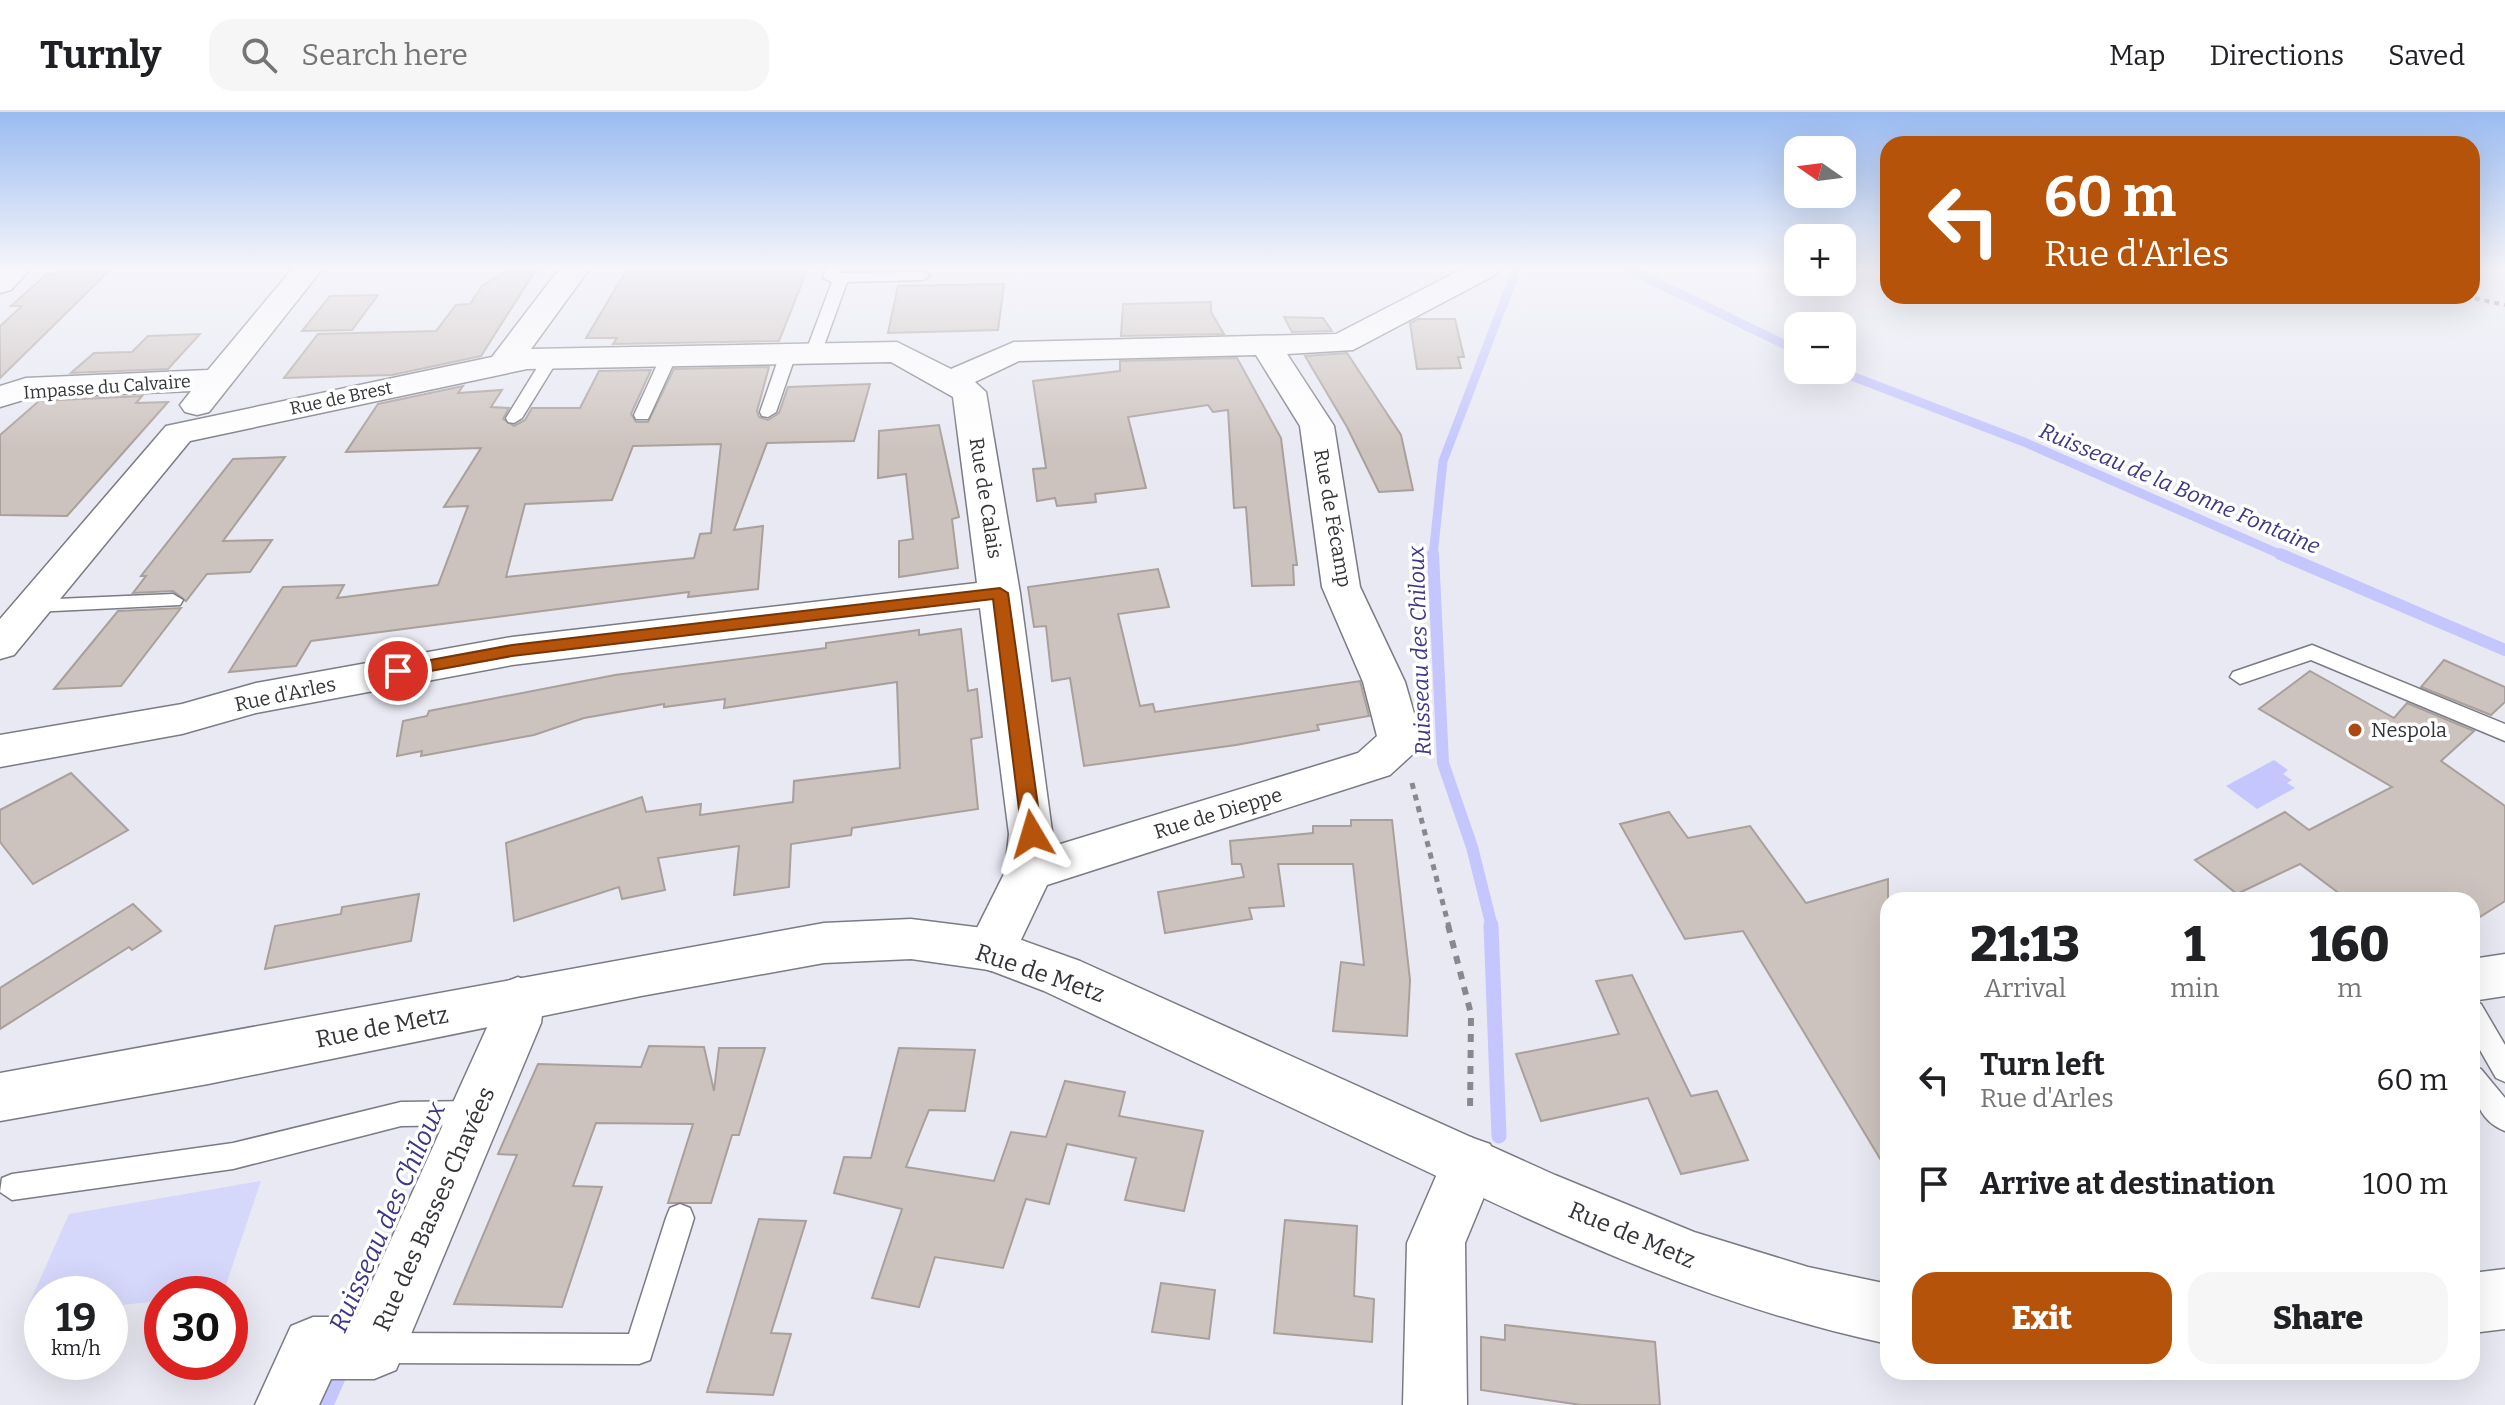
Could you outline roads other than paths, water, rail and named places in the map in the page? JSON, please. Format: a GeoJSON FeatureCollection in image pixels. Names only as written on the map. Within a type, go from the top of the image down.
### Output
{"type":"FeatureCollection","features":[{"type":"Feature","properties":{"kind":"street"},"geometry":{"type":"LineString","coordinates":[[0,645],[178,433],[214,380],[258,328]]}},
{"type":"Feature","properties":{"kind":"street"},"geometry":{"type":"LineString","coordinates":[[504,363],[530,328]]}},
{"type":"Feature","properties":{"kind":"street"},"geometry":{"type":"LineString","coordinates":[[952,380],[1014,352],[1342,343],[1370,328]]}},
{"type":"Feature","properties":{"kind":"street","name":"Rue de Fécamp"},"geometry":{"type":"LineString","coordinates":[[1272,347],[1271,354],[1317,426],[1341,587],[1384,682],[1400,741]]}},
{"type":"Feature","properties":{"kind":"street","name":"Rue de Brest"},"geometry":{"type":"LineString","coordinates":[[178,433],[504,363],[551,358],[897,352],[952,380]]}},
{"type":"Feature","properties":{"kind":"street","name":"Impasse du Calvaire"},"geometry":{"type":"LineString","coordinates":[[0,397],[26,388],[214,380]]}},
{"type":"Feature","properties":{"kind":"street","name":"Rue de Calais"},"geometry":{"type":"LineString","coordinates":[[952,380],[969,392],[1032,834],[1029,872],[991,950]]}},
{"type":"Feature","properties":{"kind":"street","name":"Rue d'Arles"},"geometry":{"type":"LineString","coordinates":[[0,751],[182,719],[256,698],[512,651],[1000,593]]}},
{"type":"Feature","properties":{"kind":"street","name":"Rue de Dieppe"},"geometry":{"type":"LineString","coordinates":[[1029,872],[1374,764],[1400,741]]}},
{"type":"Feature","properties":{"kind":"street","name":"Rue de Metz"},"geometry":{"type":"LineString","coordinates":[[0,1097],[208,1061],[518,999],[824,943],[911,939],[991,950],[1075,981],[1470,1163],[1693,1261],[1808,1297],[1880,1312]]}},
{"type":"Feature","properties":{"kind":"street"},"geometry":{"type":"LineString","coordinates":[[2480,979],[2505,975]]}},
{"type":"Feature","properties":{"kind":"street","name":"Rue des Basses Chavées"},"geometry":{"type":"LineString","coordinates":[[287,1405],[313,1348],[374,1348],[515,1023],[518,999]]}},
{"type":"Feature","properties":{"kind":"street"},"geometry":{"type":"LineString","coordinates":[[1435,1405],[1436,1243],[1470,1163]]}},
{"type":"Feature","properties":{"kind":"street"},"geometry":{"type":"LineString","coordinates":[[2480,1302],[2505,1299]]}},
{"type":"Feature","properties":{"kind":"lane"},"geometry":{"type":"LineString","coordinates":[[768,412],[812,328]]}},
{"type":"Feature","properties":{"kind":"lane"},"geometry":{"type":"LineString","coordinates":[[642,415],[669,356]]}},
{"type":"Feature","properties":{"kind":"lane"},"geometry":{"type":"LineString","coordinates":[[514,418],[551,358]]}},
{"type":"Feature","properties":{"kind":"lane"},"geometry":{"type":"LineString","coordinates":[[33,606],[173,600]]}},
{"type":"Feature","properties":{"kind":"lane"},"geometry":{"type":"LineString","coordinates":[[2240,677],[2312,652],[2505,733]]}},
{"type":"Feature","properties":{"kind":"lane"},"geometry":{"type":"LineString","coordinates":[[2480,1026],[2505,1070]]}},
{"type":"Feature","properties":{"kind":"lane"},"geometry":{"type":"LineString","coordinates":[[2480,1087],[2505,1119]]}},
{"type":"Feature","properties":{"kind":"lane"},"geometry":{"type":"LineString","coordinates":[[12,1187],[233,1156],[401,1114],[477,1113]]}},
{"type":"Feature","properties":{"kind":"lane"},"geometry":{"type":"LineString","coordinates":[[374,1348],[639,1349],[680,1218]]}},
{"type":"Feature","properties":{"kind":"waterway","name":"Ruisseau des Chiloux"},"geometry":{"type":"LineString","coordinates":[[1433,555],[1443,461],[1494,328]]}},
{"type":"Feature","properties":{"kind":"waterway","name":"Ruisseau de la Bonne Fontaine"},"geometry":{"type":"LineString","coordinates":[[1751,328],[1784,344]]}},
{"type":"Feature","properties":{"kind":"waterway","name":"Ruisseau de la Bonne Fontaine"},"geometry":{"type":"LineString","coordinates":[[1856,378],[2024,442],[2284,556]]}},
{"type":"Feature","properties":{"kind":"waterway","name":"Ruisseau de la Bonne Fontaine"},"geometry":{"type":"LineString","coordinates":[[2280,554],[2505,650]]}},
{"type":"Feature","properties":{"kind":"waterway","name":"Ruisseau des Chiloux"},"geometry":{"type":"LineString","coordinates":[[1433,555],[1443,763],[1472,847],[1492,927]]}},
{"type":"Feature","properties":{"kind":"waterway","name":"Ruisseau des Chiloux"},"geometry":{"type":"LineString","coordinates":[[1491,925],[1499,1136]]}},
{"type":"Feature","properties":{"kind":"waterway","name":"Ruisseau des Chiloux"},"geometry":{"type":"LineString","coordinates":[[326,1405],[344,1364]]}},
{"type":"Feature","properties":{"kind":"place","name":"Nespola"},"geometry":{"type":"Point","coordinates":[2355,730]}}]}
